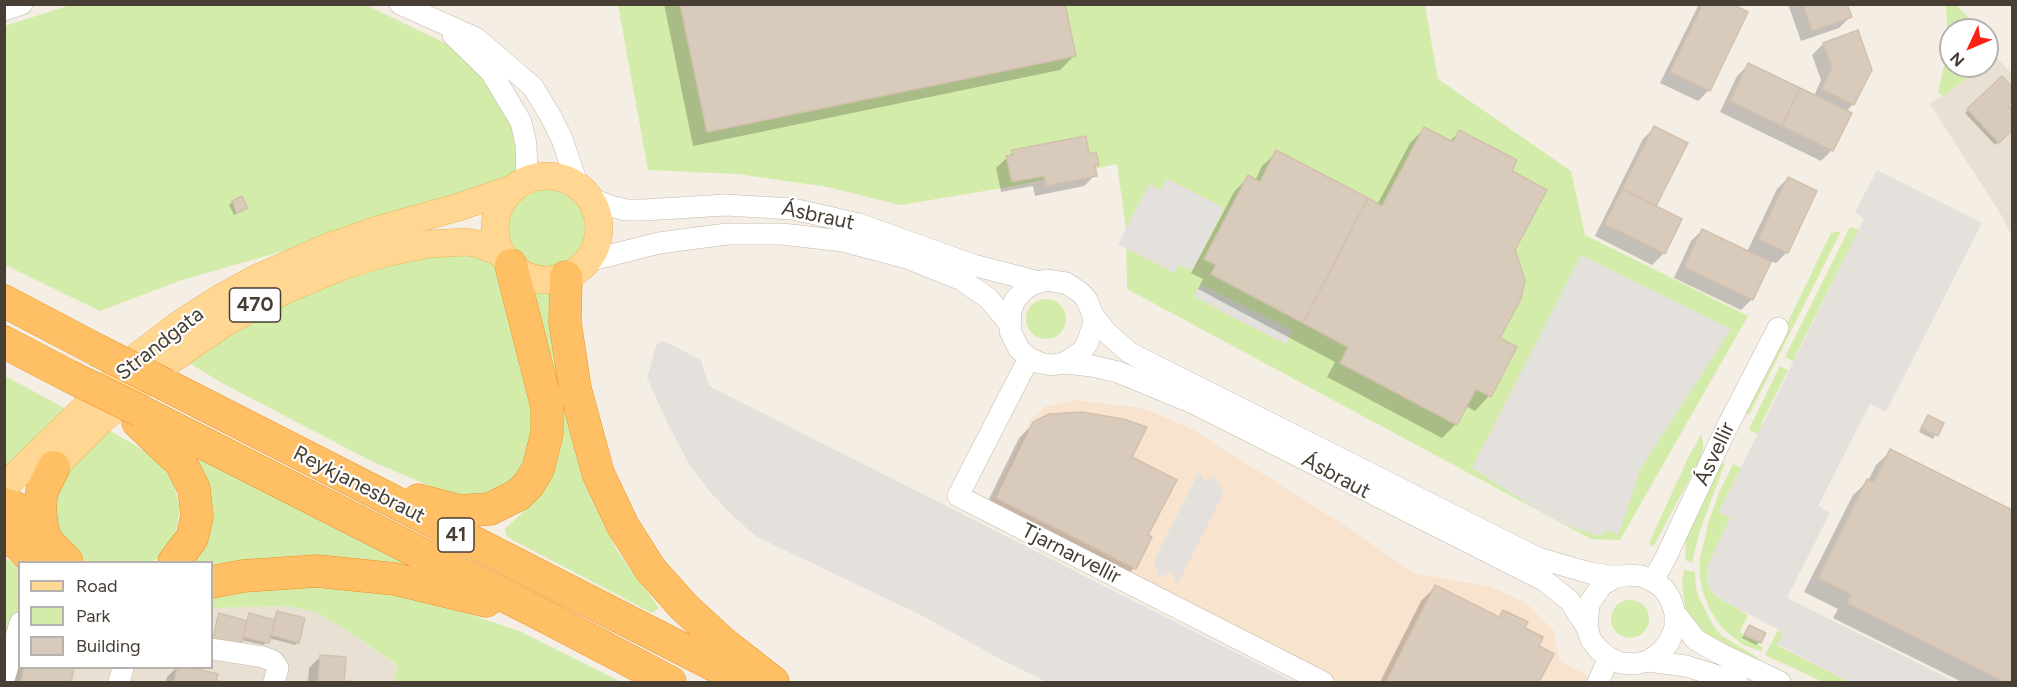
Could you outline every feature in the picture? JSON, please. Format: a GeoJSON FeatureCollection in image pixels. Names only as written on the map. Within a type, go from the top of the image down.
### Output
{"type":"FeatureCollection","features":[{"type":"Feature","properties":{"kind":"highway"},"geometry":{"type":"LineString","coordinates":[[340,475],[432,505],[459,511],[490,508],[518,495],[529,484],[538,470],[544,453],[547,407],[540,372],[506,259]]}},
{"type":"Feature","properties":{"kind":"highway"},"geometry":{"type":"LineString","coordinates":[[577,269],[565,322],[575,388],[598,473],[623,526],[651,570],[684,607],[723,643],[773,682]]}},
{"type":"Feature","properties":{"kind":"highway","name":"Reykjanesbraut"},"geometry":{"type":"LineString","coordinates":[[4,302],[747,682]]}},
{"type":"Feature","properties":{"kind":"highway","name":"Reykjanesbraut"},"geometry":{"type":"LineString","coordinates":[[4,342],[107,396],[136,415],[548,618],[670,682]]}},
{"type":"Feature","properties":{"kind":"highway"},"geometry":{"type":"LineString","coordinates":[[136,415],[181,463],[194,489],[197,516],[194,532],[186,549],[175,561]]}},
{"type":"Feature","properties":{"kind":"highway"},"geometry":{"type":"LineString","coordinates":[[21,531],[42,526],[40,507],[42,491],[54,467]]}},
{"type":"Feature","properties":{"kind":"highway"},"geometry":{"type":"LineString","coordinates":[[213,582],[243,576],[317,572],[356,574],[395,579],[440,589],[548,618]]}},
{"type":"Feature","properties":{"kind":"main road","name":"470"},"geometry":{"type":"LineString","coordinates":[[520,184],[540,177],[553,177],[566,180],[584,192]]}},
{"type":"Feature","properties":{"kind":"main road"},"geometry":{"type":"LineString","coordinates":[[506,259],[496,240],[497,218],[505,198],[520,184]]}},
{"type":"Feature","properties":{"kind":"main road","name":"Strandgata"},"geometry":{"type":"LineString","coordinates":[[21,531],[138,356],[177,326],[219,298],[257,278],[327,247],[459,207],[520,184]]}},
{"type":"Feature","properties":{"kind":"main road"},"geometry":{"type":"LineString","coordinates":[[577,269],[597,243],[599,223],[596,210],[584,192]]}},
{"type":"Feature","properties":{"kind":"main road","name":"Strandgata"},"geometry":{"type":"LineString","coordinates":[[21,531],[54,467],[124,399],[195,341],[253,306],[343,266],[386,253],[428,244],[466,242],[479,244],[506,259]]}},
{"type":"Feature","properties":{"kind":"main road","name":"470"},"geometry":{"type":"LineString","coordinates":[[506,259],[524,274],[538,279],[554,280],[577,269]]}},
{"type":"Feature","properties":{"kind":"street"},"geometry":{"type":"LineString","coordinates":[[4,10],[22,4]]}},
{"type":"Feature","properties":{"kind":"street"},"geometry":{"type":"LineString","coordinates":[[400,4],[476,38],[533,87],[562,139],[584,192]]}},
{"type":"Feature","properties":{"kind":"street"},"geometry":{"type":"LineString","coordinates":[[441,24],[491,72],[521,122],[526,144],[520,184]]}},
{"type":"Feature","properties":{"kind":"street","name":"Ásbraut"},"geometry":{"type":"LineString","coordinates":[[584,192],[610,206],[626,210],[726,205],[793,209],[859,224],[973,265],[1039,282]]}},
{"type":"Feature","properties":{"kind":"street","name":"Ásbraut"},"geometry":{"type":"LineString","coordinates":[[577,269],[659,243],[727,234],[782,234],[843,241],[907,258],[962,280],[988,298],[1009,323]]}},
{"type":"Feature","properties":{"kind":"street"},"geometry":{"type":"LineString","coordinates":[[1058,280],[1074,287],[1087,300],[1093,315],[1093,325],[1087,344],[1073,359],[1052,365],[1029,358],[1019,349],[1012,338],[1009,323],[1015,300],[1024,290],[1039,282],[1058,280]]}},
{"type":"Feature","properties":{"kind":"street","name":"Ásbraut"},"geometry":{"type":"LineString","coordinates":[[1093,315],[1106,332],[1130,353],[1466,523],[1554,564],[1616,577]]}},
{"type":"Feature","properties":{"kind":"street","name":"Ásvellir"},"geometry":{"type":"LineString","coordinates":[[1653,581],[1726,429],[1778,328]]}},
{"type":"Feature","properties":{"kind":"street","name":"Tjarnarvellir"},"geometry":{"type":"LineString","coordinates":[[1029,358],[958,496],[1323,682]]}},
{"type":"Feature","properties":{"kind":"street","name":"Ásbraut"},"geometry":{"type":"LineString","coordinates":[[1064,363],[1118,372],[1152,384],[1545,581],[1577,609],[1587,628]]}},
{"type":"Feature","properties":{"kind":"street"},"geometry":{"type":"LineString","coordinates":[[1648,661],[1670,642],[1675,628],[1675,613],[1671,600],[1664,589],[1653,581],[1641,576],[1616,577],[1602,585],[1592,597],[1587,612],[1587,628],[1599,650],[1609,658],[1628,663],[1648,661],[1686,666],[1737,682]]}},
{"type":"Feature","properties":{"kind":"street"},"geometry":{"type":"LineString","coordinates":[[1675,613],[1696,640],[1779,682]]}},
{"type":"Feature","properties":{"kind":"street"},"geometry":{"type":"LineString","coordinates":[[6,676],[18,631]]}},
{"type":"Feature","properties":{"kind":"street"},"geometry":{"type":"LineString","coordinates":[[213,649],[263,657],[273,661],[278,668],[274,682]]}},
{"type":"Feature","properties":{"kind":"street"},"geometry":{"type":"LineString","coordinates":[[1598,682],[1609,658]]}},
{"type":"Feature","properties":{"kind":"shaded area"},"geometry":{"type":"Polygon","coordinates":[[[1999,60],[2010,72],[2012,71],[2012,237],[2003,218],[1930,104],[1968,78],[1999,78],[1999,60]]]}},
{"type":"Feature","properties":{"kind":"shaded area"},"geometry":{"type":"Polygon","coordinates":[[[1877,170],[1982,223],[1886,412],[1870,404],[1818,506],[1830,513],[1787,598],[1956,682],[1850,682],[1777,644],[1783,632],[1721,600],[1710,589],[1707,578],[1708,565],[1730,518],[1719,512],[1864,219],[1855,212],[1877,170]]]}},
{"type":"Feature","properties":{"kind":"shaded area"},"geometry":{"type":"Polygon","coordinates":[[[1167,179],[1224,208],[1192,271],[1179,265],[1174,273],[1118,244],[1149,184],[1161,190],[1167,179]]]}},
{"type":"Feature","properties":{"kind":"shaded area"},"geometry":{"type":"Polygon","coordinates":[[[1581,255],[1731,329],[1641,468],[1618,535],[1608,530],[1600,536],[1571,527],[1540,511],[1472,468],[1581,255]]]}},
{"type":"Feature","properties":{"kind":"shaded area"},"geometry":{"type":"Polygon","coordinates":[[[1200,284],[1292,331],[1286,344],[1194,297],[1200,284]]]}},
{"type":"Feature","properties":{"kind":"shaded area"},"geometry":{"type":"Polygon","coordinates":[[[664,341],[701,360],[709,386],[1294,682],[1047,682],[998,658],[925,617],[757,537],[712,494],[690,466],[667,422],[647,378],[656,346],[664,341]]]}},
{"type":"Feature","properties":{"kind":"shaded area"},"geometry":{"type":"Polygon","coordinates":[[[1075,400],[1142,408],[1190,428],[1341,523],[1414,573],[1491,587],[1525,602],[1554,631],[1559,660],[1598,682],[1339,682],[990,505],[1032,417],[1047,406],[1075,400]]]}},
{"type":"Feature","properties":{"kind":"shaded area"},"geometry":{"type":"Polygon","coordinates":[[[1199,472],[1205,482],[1215,477],[1224,493],[1177,585],[1172,572],[1159,577],[1154,561],[1199,472]]]}},
{"type":"Feature","properties":{"kind":"shaded area"},"geometry":{"type":"Polygon","coordinates":[[[287,606],[317,612],[397,666],[393,682],[5,682],[5,635],[9,620],[18,616],[18,669],[213,669],[213,608],[287,606]]]}},
{"type":"Feature","properties":{"kind":"green space"},"geometry":{"type":"Polygon","coordinates":[[[71,5],[366,5],[443,42],[468,59],[501,97],[520,138],[521,165],[514,180],[502,188],[179,281],[100,311],[5,265],[4,26],[71,5]]]}},
{"type":"Feature","properties":{"kind":"green space"},"geometry":{"type":"Polygon","coordinates":[[[618,5],[1425,5],[1438,79],[1571,171],[1585,235],[1748,316],[1620,540],[1591,539],[1127,289],[1126,228],[1117,164],[1009,187],[900,205],[828,187],[737,174],[648,170],[618,5]]]}},
{"type":"Feature","properties":{"kind":"green space"},"geometry":{"type":"Polygon","coordinates":[[[1946,5],[1956,5],[1969,18],[1947,18],[1946,5]]]}},
{"type":"Feature","properties":{"kind":"green space"},"geometry":{"type":"Polygon","coordinates":[[[1941,78],[1968,78],[1942,96],[1938,92],[1941,78]]]}},
{"type":"Feature","properties":{"kind":"green space"},"geometry":{"type":"Polygon","coordinates":[[[546,187],[562,191],[575,199],[583,212],[587,228],[583,244],[575,257],[562,265],[546,269],[530,265],[517,257],[509,244],[505,228],[509,212],[517,199],[530,191],[546,187]]]}},
{"type":"Feature","properties":{"kind":"green space"},"geometry":{"type":"Polygon","coordinates":[[[1850,227],[1863,231],[1855,238],[1795,356],[1806,367],[1785,357],[1850,227]]]}},
{"type":"Feature","properties":{"kind":"green space"},"geometry":{"type":"Polygon","coordinates":[[[1841,231],[1749,415],[1744,412],[1831,233],[1841,231]]]}},
{"type":"Feature","properties":{"kind":"green space"},"geometry":{"type":"Polygon","coordinates":[[[469,252],[493,263],[497,270],[537,423],[521,471],[504,487],[483,498],[445,492],[375,463],[222,383],[186,361],[297,295],[419,256],[469,252]]]}},
{"type":"Feature","properties":{"kind":"green space"},"geometry":{"type":"Polygon","coordinates":[[[527,288],[552,290],[576,450],[582,475],[616,549],[659,608],[652,613],[507,537],[505,529],[521,514],[540,490],[527,288]]]}},
{"type":"Feature","properties":{"kind":"green space"},"geometry":{"type":"Polygon","coordinates":[[[1046,299],[1060,305],[1066,319],[1060,333],[1046,339],[1032,333],[1026,319],[1032,305],[1046,299]]]}},
{"type":"Feature","properties":{"kind":"green space"},"geometry":{"type":"Polygon","coordinates":[[[1780,366],[1788,370],[1761,424],[1760,434],[1753,432],[1749,429],[1780,366]]]}},
{"type":"Feature","properties":{"kind":"green space"},"geometry":{"type":"Polygon","coordinates":[[[5,376],[68,410],[5,476],[5,376]]]}},
{"type":"Feature","properties":{"kind":"green space"},"geometry":{"type":"Polygon","coordinates":[[[105,428],[147,452],[173,480],[180,509],[174,541],[152,561],[86,561],[66,548],[51,513],[66,467],[105,428]]]}},
{"type":"Feature","properties":{"kind":"green space"},"geometry":{"type":"Polygon","coordinates":[[[1701,434],[1703,450],[1698,463],[1653,547],[1649,543],[1701,434]]]}},
{"type":"Feature","properties":{"kind":"green space"},"geometry":{"type":"Polygon","coordinates":[[[176,441],[416,568],[213,575],[213,561],[184,561],[176,441]]]}},
{"type":"Feature","properties":{"kind":"green space"},"geometry":{"type":"Polygon","coordinates":[[[1725,463],[1699,533],[1692,563],[1685,560],[1686,540],[1693,517],[1720,464],[1725,463]]]}},
{"type":"Feature","properties":{"kind":"green space"},"geometry":{"type":"Polygon","coordinates":[[[1733,464],[1755,475],[1738,473],[1719,512],[1731,517],[1708,565],[1707,578],[1710,589],[1716,596],[1748,615],[1740,632],[1759,642],[1758,645],[1763,647],[1761,651],[1743,645],[1721,627],[1710,610],[1700,577],[1700,559],[1709,520],[1733,464]]]}},
{"type":"Feature","properties":{"kind":"green space"},"geometry":{"type":"Polygon","coordinates":[[[5,558],[18,566],[18,616],[9,620],[5,635],[5,558]]]}},
{"type":"Feature","properties":{"kind":"green space"},"geometry":{"type":"Polygon","coordinates":[[[1684,570],[1695,572],[1699,598],[1714,627],[1722,636],[1757,657],[1754,663],[1711,643],[1686,614],[1682,583],[1684,570]]]}},
{"type":"Feature","properties":{"kind":"green space"},"geometry":{"type":"Polygon","coordinates":[[[361,585],[469,614],[519,631],[621,682],[393,682],[397,665],[317,612],[287,606],[213,608],[213,592],[230,588],[361,585]]]}},
{"type":"Feature","properties":{"kind":"green space"},"geometry":{"type":"Polygon","coordinates":[[[1630,600],[1637,601],[1643,606],[1648,612],[1648,626],[1643,632],[1637,637],[1630,638],[1623,637],[1617,632],[1612,626],[1611,619],[1612,612],[1617,606],[1623,601],[1630,600]]]}},
{"type":"Feature","properties":{"kind":"green space"},"geometry":{"type":"Polygon","coordinates":[[[1778,630],[1783,633],[1777,645],[1850,682],[1823,682],[1765,655],[1778,630]]]}},
{"type":"Feature","properties":{"kind":"building"},"geometry":{"type":"Polygon","coordinates":[[[680,4],[1065,4],[1076,56],[707,132],[680,4]]]}},
{"type":"Feature","properties":{"kind":"building"},"geometry":{"type":"Polygon","coordinates":[[[1703,4],[1732,4],[1748,12],[1710,91],[1670,72],[1703,4]]]}},
{"type":"Feature","properties":{"kind":"building"},"geometry":{"type":"Polygon","coordinates":[[[1803,4],[1847,4],[1852,17],[1812,31],[1803,4]]]}},
{"type":"Feature","properties":{"kind":"building"},"geometry":{"type":"Polygon","coordinates":[[[1858,30],[1872,70],[1854,105],[1822,89],[1832,68],[1823,43],[1858,30]]]}},
{"type":"Feature","properties":{"kind":"building"},"geometry":{"type":"Polygon","coordinates":[[[1748,63],[1800,88],[1782,126],[1730,101],[1748,63]]]}},
{"type":"Feature","properties":{"kind":"building"},"geometry":{"type":"Polygon","coordinates":[[[2002,76],[2012,87],[2012,101],[2008,105],[2012,110],[2012,130],[1999,143],[1967,109],[2002,76]]]}},
{"type":"Feature","properties":{"kind":"building"},"geometry":{"type":"Polygon","coordinates":[[[1800,88],[1852,113],[1833,151],[1782,126],[1800,88]]]}},
{"type":"Feature","properties":{"kind":"building"},"geometry":{"type":"Polygon","coordinates":[[[1654,126],[1688,143],[1656,206],[1622,189],[1654,126]]]}},
{"type":"Feature","properties":{"kind":"building"},"geometry":{"type":"Polygon","coordinates":[[[1424,127],[1453,142],[1459,130],[1517,160],[1512,171],[1547,190],[1515,250],[1525,280],[1521,299],[1500,338],[1517,347],[1491,397],[1476,389],[1457,425],[1340,363],[1348,347],[1303,323],[1368,198],[1382,206],[1424,127]]]}},
{"type":"Feature","properties":{"kind":"building"},"geometry":{"type":"Polygon","coordinates":[[[1086,136],[1089,154],[1096,152],[1099,165],[1095,166],[1097,176],[1046,186],[1044,176],[1012,182],[1006,156],[1013,155],[1012,150],[1086,136]]]}},
{"type":"Feature","properties":{"kind":"building"},"geometry":{"type":"Polygon","coordinates":[[[1276,150],[1368,198],[1303,323],[1211,274],[1216,265],[1204,259],[1248,175],[1260,182],[1276,150]]]}},
{"type":"Feature","properties":{"kind":"building"},"geometry":{"type":"Polygon","coordinates":[[[1788,177],[1817,191],[1788,253],[1758,239],[1788,177]]]}},
{"type":"Feature","properties":{"kind":"building"},"geometry":{"type":"Polygon","coordinates":[[[1622,189],[1682,219],[1665,254],[1605,224],[1622,189]]]}},
{"type":"Feature","properties":{"kind":"building"},"geometry":{"type":"Polygon","coordinates":[[[242,196],[248,208],[237,213],[232,201],[242,196]]]}},
{"type":"Feature","properties":{"kind":"building"},"geometry":{"type":"Polygon","coordinates":[[[1702,229],[1771,262],[1753,300],[1684,267],[1702,229]]]}},
{"type":"Feature","properties":{"kind":"building"},"geometry":{"type":"Polygon","coordinates":[[[1082,412],[1123,419],[1147,427],[1132,457],[1177,480],[1148,535],[1152,537],[1136,569],[996,498],[1033,422],[1049,414],[1082,412]]]}},
{"type":"Feature","properties":{"kind":"building"},"geometry":{"type":"Polygon","coordinates":[[[1928,415],[1944,423],[1938,436],[1921,428],[1928,415]]]}},
{"type":"Feature","properties":{"kind":"building"},"geometry":{"type":"Polygon","coordinates":[[[1890,449],[2012,510],[2012,682],[2004,682],[1847,603],[1851,595],[1818,578],[1867,479],[1874,482],[1890,449]]]}},
{"type":"Feature","properties":{"kind":"building"},"geometry":{"type":"Polygon","coordinates":[[[1435,585],[1499,617],[1503,610],[1528,622],[1525,628],[1543,637],[1539,646],[1554,654],[1539,682],[1386,682],[1435,585]]]}},
{"type":"Feature","properties":{"kind":"building"},"geometry":{"type":"Polygon","coordinates":[[[277,611],[305,618],[299,643],[271,635],[277,611]]]}},
{"type":"Feature","properties":{"kind":"building"},"geometry":{"type":"Polygon","coordinates":[[[219,613],[247,621],[241,646],[213,638],[219,613]]]}},
{"type":"Feature","properties":{"kind":"building"},"geometry":{"type":"Polygon","coordinates":[[[249,613],[275,620],[269,643],[243,637],[249,613]]]}},
{"type":"Feature","properties":{"kind":"building"},"geometry":{"type":"Polygon","coordinates":[[[1749,625],[1766,633],[1761,643],[1744,635],[1749,625]]]}},
{"type":"Feature","properties":{"kind":"building"},"geometry":{"type":"Polygon","coordinates":[[[320,655],[346,657],[344,681],[361,682],[318,682],[320,655]]]}},
{"type":"Feature","properties":{"kind":"building"},"geometry":{"type":"Polygon","coordinates":[[[24,669],[74,669],[71,682],[21,682],[24,669]]]}},
{"type":"Feature","properties":{"kind":"building"},"geometry":{"type":"Polygon","coordinates":[[[177,669],[197,669],[218,674],[216,682],[174,682],[177,669]]]}}]}
